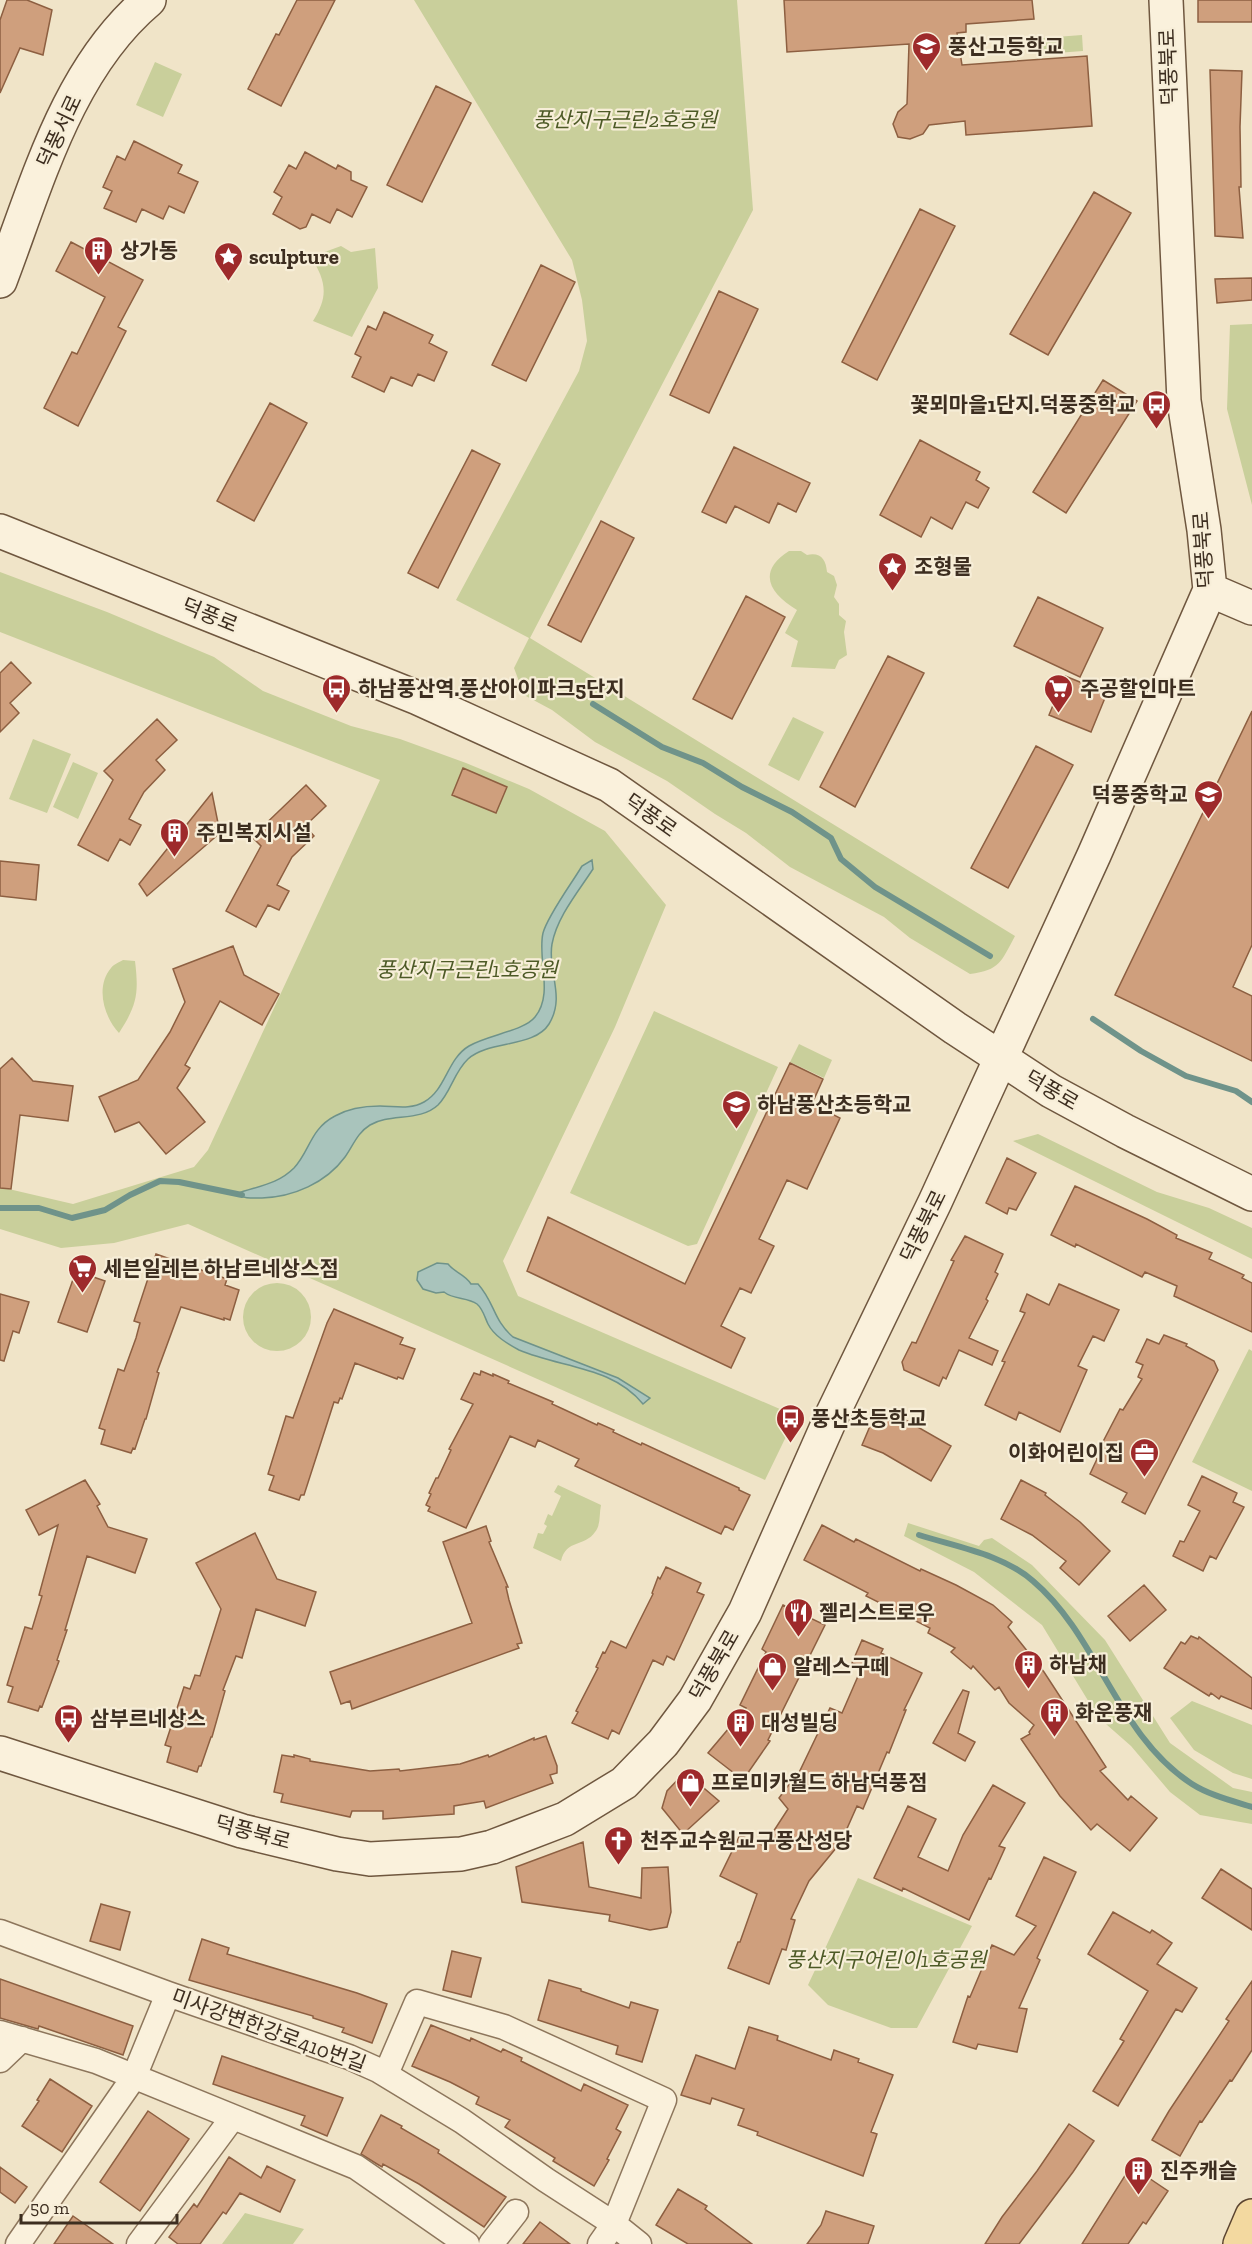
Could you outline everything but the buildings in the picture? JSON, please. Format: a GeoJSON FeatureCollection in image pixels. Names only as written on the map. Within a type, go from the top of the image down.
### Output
{"type":"FeatureCollection","features":[{"type":"Feature","properties":{"kind":"main road"},"geometry":{"type":"LineString","coordinates":[[1242,2244],[1252,2216]]}},
{"type":"Feature","properties":{"kind":"main road"},"geometry":{"type":"LineString","coordinates":[[1242,2244],[1252,2233]]}},
{"type":"Feature","properties":{"kind":"street","name":"덕풍서로"},"geometry":{"type":"LineString","coordinates":[[0,281],[52,137],[87,74],[131,15],[149,0]]}},
{"type":"Feature","properties":{"kind":"street","name":"덕풍북로"},"geometry":{"type":"LineString","coordinates":[[0,1753],[242,1831],[337,1854],[370,1859],[461,1854],[492,1847],[565,1819],[624,1783],[663,1743],[695,1700],[745,1612],[833,1413],[935,1202],[1094,855],[1210,590],[1204,530],[1184,401],[1166,0]]}},
{"type":"Feature","properties":{"kind":"street","name":"덕풍로"},"geometry":{"type":"LineString","coordinates":[[0,531],[418,698],[609,785],[1000,1059],[1051,1091],[1125,1131],[1252,1194]]}},
{"type":"Feature","properties":{"kind":"street"},"geometry":{"type":"LineString","coordinates":[[1210,590],[1252,608]]}},
{"type":"Feature","properties":{"kind":"street","name":"미사강변한강로410번길"},"geometry":{"type":"LineString","coordinates":[[0,1932],[349,2057],[386,2074],[462,2121],[614,2224],[639,2244]]}},
{"type":"Feature","properties":{"kind":"street"},"geometry":{"type":"LineString","coordinates":[[18,2244],[134,2077],[168,1994]]}},
{"type":"Feature","properties":{"kind":"street"},"geometry":{"type":"LineString","coordinates":[[386,2074],[417,2002],[504,2027],[664,2100],[614,2224],[600,2244]]}},
{"type":"Feature","properties":{"kind":"street"},"geometry":{"type":"LineString","coordinates":[[0,2060],[11,2036],[96,2061],[356,2167],[467,2244]]}},
{"type":"Feature","properties":{"kind":"street"},"geometry":{"type":"LineString","coordinates":[[139,2244],[233,2117]]}},
{"type":"Feature","properties":{"kind":"street"},"geometry":{"type":"LineString","coordinates":[[490,2244],[516,2212]]}},
{"type":"Feature","properties":{"kind":"green space","name":"풍산지구근린2호공원"},"geometry":{"type":"Polygon","coordinates":[[[414,0],[737,0],[753,210],[530,638],[1015,936],[1003,958],[994,967],[970,974],[910,938],[884,917],[790,867],[746,833],[667,781],[595,742],[552,710],[524,695],[514,668],[529,638],[456,600],[579,371],[587,341],[582,300],[572,260],[414,0]]]}},
{"type":"Feature","properties":{"kind":"green space"},"geometry":{"type":"Polygon","coordinates":[[[1082,35],[1083,51],[1043,54],[1043,38],[1082,35]]]}},
{"type":"Feature","properties":{"kind":"green space"},"geometry":{"type":"Polygon","coordinates":[[[155,62],[182,74],[163,117],[136,105],[155,62]]]}},
{"type":"Feature","properties":{"kind":"green space"},"geometry":{"type":"Polygon","coordinates":[[[341,246],[351,252],[375,248],[378,288],[352,337],[313,321],[322,304],[324,289],[320,274],[311,257],[341,246]]]}},
{"type":"Feature","properties":{"kind":"green space"},"geometry":{"type":"Polygon","coordinates":[[[1252,324],[1252,505],[1227,409],[1230,325],[1252,324]]]}},
{"type":"Feature","properties":{"kind":"green space"},"geometry":{"type":"Polygon","coordinates":[[[789,551],[801,551],[807,555],[819,556],[824,561],[827,572],[834,576],[837,585],[834,597],[839,604],[839,615],[846,621],[844,632],[847,655],[839,660],[835,669],[791,667],[798,641],[785,633],[797,610],[774,590],[770,575],[779,559],[789,551]]]}},
{"type":"Feature","properties":{"kind":"green space","name":"풍산지구근린1호공원"},"geometry":{"type":"Polygon","coordinates":[[[0,572],[107,612],[214,657],[263,691],[351,726],[400,739],[466,763],[529,789],[605,831],[666,905],[615,1027],[503,1261],[518,1296],[796,1416],[765,1480],[188,1224],[114,1243],[61,1248],[0,1229],[0,1187],[73,1204],[194,1167],[208,1150],[380,780],[0,632],[0,572]]]}},
{"type":"Feature","properties":{"kind":"green space"},"geometry":{"type":"Polygon","coordinates":[[[793,717],[824,732],[799,781],[768,765],[793,717]]]}},
{"type":"Feature","properties":{"kind":"green space"},"geometry":{"type":"Polygon","coordinates":[[[33,739],[71,754],[47,813],[9,799],[33,739]]]}},
{"type":"Feature","properties":{"kind":"green space"},"geometry":{"type":"Polygon","coordinates":[[[73,762],[98,773],[78,819],[53,807],[73,762]]]}},
{"type":"Feature","properties":{"kind":"green space"},"geometry":{"type":"Polygon","coordinates":[[[123,960],[135,961],[137,982],[133,1007],[119,1033],[109,1019],[103,1002],[103,984],[112,967],[123,960]]]}},
{"type":"Feature","properties":{"kind":"green space"},"geometry":{"type":"Polygon","coordinates":[[[654,1011],[778,1067],[697,1244],[688,1246],[570,1193],[654,1011]]]}},
{"type":"Feature","properties":{"kind":"green space"},"geometry":{"type":"Polygon","coordinates":[[[799,1044],[832,1060],[824,1078],[790,1062],[799,1044]]]}},
{"type":"Feature","properties":{"kind":"green space"},"geometry":{"type":"Polygon","coordinates":[[[1038,1134],[1157,1192],[1209,1208],[1252,1228],[1252,1259],[1013,1141],[1038,1134]]]}},
{"type":"Feature","properties":{"kind":"green space"},"geometry":{"type":"Polygon","coordinates":[[[277,1283],[290,1285],[301,1293],[309,1304],[311,1317],[309,1330],[301,1341],[290,1349],[277,1351],[264,1349],[253,1341],[245,1330],[243,1317],[245,1304],[253,1293],[264,1285],[277,1283]]]}},
{"type":"Feature","properties":{"kind":"green space"},"geometry":{"type":"Polygon","coordinates":[[[1249,1349],[1252,1351],[1252,1491],[1192,1462],[1249,1349]]]}},
{"type":"Feature","properties":{"kind":"green space"},"geometry":{"type":"Polygon","coordinates":[[[558,1485],[601,1505],[599,1523],[595,1532],[591,1537],[567,1549],[561,1561],[533,1548],[538,1533],[543,1534],[547,1526],[544,1524],[548,1514],[552,1516],[561,1496],[554,1492],[558,1485]]]}},
{"type":"Feature","properties":{"kind":"green space"},"geometry":{"type":"Polygon","coordinates":[[[908,1523],[979,1546],[984,1540],[992,1538],[1032,1565],[1105,1640],[1170,1743],[1233,1788],[1252,1792],[1252,1824],[1200,1815],[1170,1792],[1131,1746],[1098,1717],[1042,1625],[974,1572],[904,1536],[908,1523]]]}},
{"type":"Feature","properties":{"kind":"green space"},"geometry":{"type":"Polygon","coordinates":[[[1192,1701],[1252,1725],[1252,1779],[1233,1773],[1194,1750],[1170,1718],[1192,1701]]]}},
{"type":"Feature","properties":{"kind":"green space","name":"풍산지구어린이1호공원"},"geometry":{"type":"Polygon","coordinates":[[[858,1878],[972,1926],[917,2028],[891,2028],[828,2005],[808,1985],[858,1878]]]}},
{"type":"Feature","properties":{"kind":"green space"},"geometry":{"type":"Polygon","coordinates":[[[245,2213],[304,2229],[293,2244],[222,2244],[245,2213]]]}},
{"type":"Feature","properties":{"kind":"water"},"geometry":{"type":"Polygon","coordinates":[[[592,860],[593,869],[558,924],[552,944],[556,1004],[549,1024],[542,1032],[522,1041],[477,1053],[463,1064],[438,1105],[423,1114],[387,1119],[370,1125],[358,1136],[337,1166],[308,1187],[274,1197],[249,1198],[236,1194],[274,1182],[287,1174],[299,1161],[320,1127],[335,1116],[363,1107],[408,1107],[424,1102],[437,1090],[456,1059],[469,1046],[530,1022],[541,1008],[543,998],[543,933],[555,908],[582,866],[592,860]]]}},
{"type":"Feature","properties":{"kind":"water"},"geometry":{"type":"Polygon","coordinates":[[[437,1263],[448,1264],[471,1284],[478,1284],[501,1324],[513,1337],[618,1378],[650,1398],[643,1404],[616,1382],[601,1375],[535,1356],[506,1342],[491,1328],[477,1304],[444,1292],[436,1293],[423,1289],[417,1280],[418,1272],[437,1263]]]}},
{"type":"Feature","properties":{"kind":"waterway"},"geometry":{"type":"LineString","coordinates":[[593,704],[662,747],[703,763],[742,787],[792,812],[831,838],[841,859],[875,887],[990,956]]}},
{"type":"Feature","properties":{"kind":"waterway"},"geometry":{"type":"LineString","coordinates":[[1093,1019],[1141,1051],[1186,1076],[1236,1091],[1252,1102]]}},
{"type":"Feature","properties":{"kind":"waterway"},"geometry":{"type":"LineString","coordinates":[[0,1208],[39,1208],[72,1218],[105,1210],[160,1181],[179,1182],[242,1195]]}},
{"type":"Feature","properties":{"kind":"waterway"},"geometry":{"type":"LineString","coordinates":[[919,1535],[993,1558],[1021,1572],[1033,1581],[1056,1604],[1075,1630],[1126,1713],[1166,1764],[1199,1788],[1252,1807]]}},
{"type":"Feature","properties":{"kind":"place","name":"풍산고등학교"},"geometry":{"type":"Point","coordinates":[927,72]}},
{"type":"Feature","properties":{"kind":"place","name":"상가동"},"geometry":{"type":"Point","coordinates":[99,276]}},
{"type":"Feature","properties":{"kind":"place","name":"sculpture"},"geometry":{"type":"Point","coordinates":[228,282]}},
{"type":"Feature","properties":{"kind":"place","name":"꽃뫼마을1단지.덕풍중학교"},"geometry":{"type":"Point","coordinates":[1157,430]}},
{"type":"Feature","properties":{"kind":"place","name":"조형물"},"geometry":{"type":"Point","coordinates":[893,592]}},
{"type":"Feature","properties":{"kind":"place","name":"하남풍산역.풍산아이파크5단지"},"geometry":{"type":"Point","coordinates":[337,714]}},
{"type":"Feature","properties":{"kind":"place","name":"주공할인마트"},"geometry":{"type":"Point","coordinates":[1059,714]}},
{"type":"Feature","properties":{"kind":"place","name":"덕풍중학교"},"geometry":{"type":"Point","coordinates":[1209,820]}},
{"type":"Feature","properties":{"kind":"place","name":"주민복지시설"},"geometry":{"type":"Point","coordinates":[175,858]}},
{"type":"Feature","properties":{"kind":"place","name":"하남풍산초등학교"},"geometry":{"type":"Point","coordinates":[736,1130]}},
{"type":"Feature","properties":{"kind":"place","name":"세븐일레븐 하남르네상스점"},"geometry":{"type":"Point","coordinates":[82,1294]}},
{"type":"Feature","properties":{"kind":"place","name":"풍산초등학교"},"geometry":{"type":"Point","coordinates":[790,1444]}},
{"type":"Feature","properties":{"kind":"place","name":"이화어린이집"},"geometry":{"type":"Point","coordinates":[1145,1478]}},
{"type":"Feature","properties":{"kind":"place","name":"젤리스트로우"},"geometry":{"type":"Point","coordinates":[798,1638]}},
{"type":"Feature","properties":{"kind":"place","name":"하남채"},"geometry":{"type":"Point","coordinates":[1028,1690]}},
{"type":"Feature","properties":{"kind":"place","name":"알레스구떼"},"geometry":{"type":"Point","coordinates":[772,1692]}},
{"type":"Feature","properties":{"kind":"place","name":"화운풍재"},"geometry":{"type":"Point","coordinates":[1054,1738]}},
{"type":"Feature","properties":{"kind":"place","name":"삼부르네상스"},"geometry":{"type":"Point","coordinates":[69,1744]}},
{"type":"Feature","properties":{"kind":"place","name":"대성빌딩"},"geometry":{"type":"Point","coordinates":[740,1748]}},
{"type":"Feature","properties":{"kind":"place","name":"프로미카월드 하남덕풍점"},"geometry":{"type":"Point","coordinates":[690,1808]}},
{"type":"Feature","properties":{"kind":"place","name":"천주교수원교구풍산성당"},"geometry":{"type":"Point","coordinates":[619,1866]}},
{"type":"Feature","properties":{"kind":"place","name":"진주캐슬"},"geometry":{"type":"Point","coordinates":[1139,2196]}}]}
